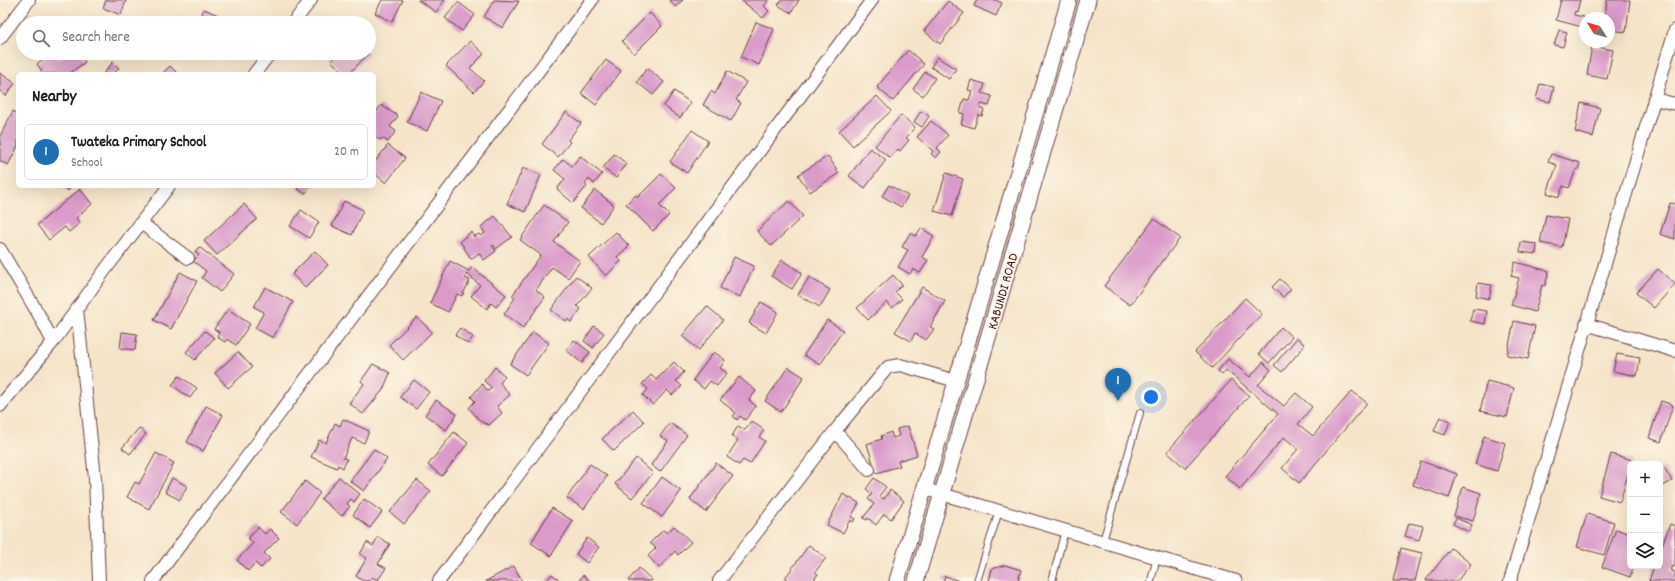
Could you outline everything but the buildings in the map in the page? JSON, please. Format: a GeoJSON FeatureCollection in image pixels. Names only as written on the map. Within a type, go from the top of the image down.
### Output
{"type":"FeatureCollection","features":[{"type":"Feature","properties":{"kind":"street"},"geometry":{"type":"LineString","coordinates":[[17,16],[29,0]]}},
{"type":"Feature","properties":{"kind":"street"},"geometry":{"type":"LineString","coordinates":[[298,16],[311,0]]}},
{"type":"Feature","properties":{"kind":"street"},"geometry":{"type":"LineString","coordinates":[[153,581],[592,0]]}},
{"type":"Feature","properties":{"kind":"street"},"geometry":{"type":"LineString","coordinates":[[439,581],[872,0]]}},
{"type":"Feature","properties":{"kind":"street","name":"KABUNDI ROAD"},"geometry":{"type":"LineString","coordinates":[[897,581],[1068,0]]}},
{"type":"Feature","properties":{"kind":"street","name":"KABUNDI ROAD"},"geometry":{"type":"LineString","coordinates":[[916,581],[1088,0]]}},
{"type":"Feature","properties":{"kind":"street"},"geometry":{"type":"LineString","coordinates":[[0,38],[16,17]]}},
{"type":"Feature","properties":{"kind":"street"},"geometry":{"type":"LineString","coordinates":[[1510,581],[1675,30]]}},
{"type":"Feature","properties":{"kind":"street"},"geometry":{"type":"LineString","coordinates":[[256,72],[265,60]]}},
{"type":"Feature","properties":{"kind":"street"},"geometry":{"type":"LineString","coordinates":[[1654,98],[1675,104]]}},
{"type":"Feature","properties":{"kind":"street"},"geometry":{"type":"LineString","coordinates":[[0,406],[53,342],[168,188]]}},
{"type":"Feature","properties":{"kind":"street"},"geometry":{"type":"LineString","coordinates":[[1013,190],[1030,195]]}},
{"type":"Feature","properties":{"kind":"street"},"geometry":{"type":"LineString","coordinates":[[141,223],[188,258]]}},
{"type":"Feature","properties":{"kind":"street"},"geometry":{"type":"LineString","coordinates":[[0,249],[40,315],[53,342]]}},
{"type":"Feature","properties":{"kind":"street"},"geometry":{"type":"LineString","coordinates":[[78,309],[95,478],[99,581]]}},
{"type":"Feature","properties":{"kind":"street"},"geometry":{"type":"LineString","coordinates":[[1586,324],[1675,351]]}},
{"type":"Feature","properties":{"kind":"street"},"geometry":{"type":"LineString","coordinates":[[719,581],[835,431],[888,367],[900,365],[956,381]]}},
{"type":"Feature","properties":{"kind":"street"},"geometry":{"type":"LineString","coordinates":[[835,431],[870,470]]}},
{"type":"Feature","properties":{"kind":"street"},"geometry":{"type":"LineString","coordinates":[[925,489],[1157,557],[1207,577],[1236,581]]}},
{"type":"Feature","properties":{"kind":"lane"},"geometry":{"type":"LineString","coordinates":[[1103,541],[1140,413]]}},
{"type":"Feature","properties":{"kind":"lane"},"geometry":{"type":"LineString","coordinates":[[977,581],[999,511]]}},
{"type":"Feature","properties":{"kind":"lane"},"geometry":{"type":"LineString","coordinates":[[1052,581],[1065,530]]}},
{"type":"Feature","properties":{"kind":"lane"},"geometry":{"type":"LineString","coordinates":[[1151,581],[1157,557]]}},
{"type":"Feature","properties":{"kind":"place","name":"Twateka Primary School"},"geometry":{"type":"Point","coordinates":[1118,401]}}]}
